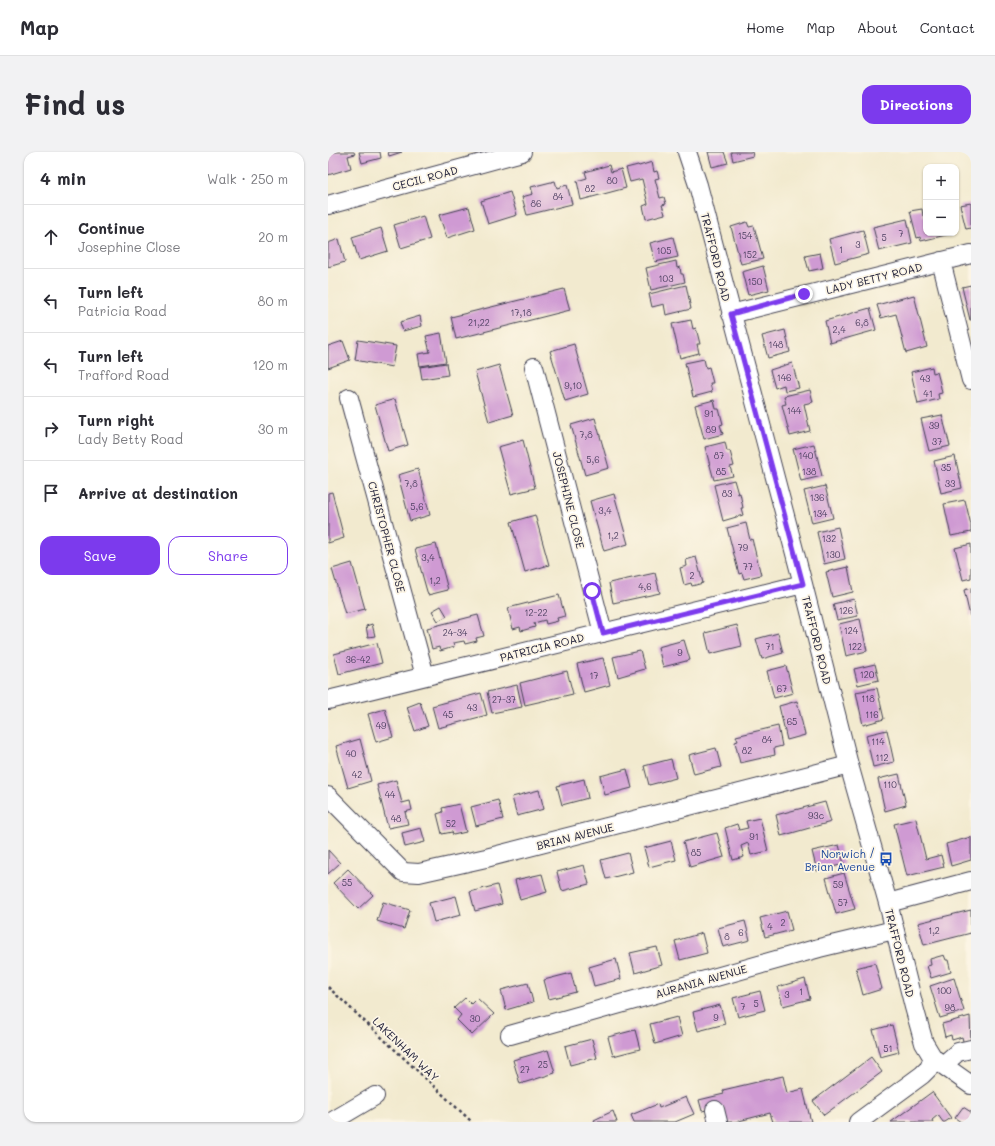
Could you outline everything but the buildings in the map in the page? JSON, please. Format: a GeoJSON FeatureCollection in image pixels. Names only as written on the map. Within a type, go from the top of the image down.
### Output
{"type":"FeatureCollection","features":[{"type":"Feature","properties":{"kind":"street","name":"CECIL ROAD"},"geometry":{"type":"LineString","coordinates":[[328,205],[478,158],[522,152]]}},
{"type":"Feature","properties":{"kind":"street","name":"TRAFFORD ROAD"},"geometry":{"type":"LineString","coordinates":[[687,152],[698,185],[849,765],[888,903],[924,1043],[938,1062],[971,1085]]}},
{"type":"Feature","properties":{"kind":"street","name":"LADY BETTY ROAD"},"geometry":{"type":"LineString","coordinates":[[731,314],[804,294],[971,254]]}},
{"type":"Feature","properties":{"kind":"street"},"geometry":{"type":"LineString","coordinates":[[941,261],[971,380]]}},
{"type":"Feature","properties":{"kind":"street","name":"JOSEPHINE CLOSE"},"geometry":{"type":"LineString","coordinates":[[534,367],[603,633]]}},
{"type":"Feature","properties":{"kind":"street","name":"CHRISTOPHER CLOSE"},"geometry":{"type":"LineString","coordinates":[[349,398],[425,676]]}},
{"type":"Feature","properties":{"kind":"street","name":"PATRICIA ROAD"},"geometry":{"type":"LineString","coordinates":[[328,700],[803,584]]}},
{"type":"Feature","properties":{"kind":"street","name":"BRIAN AVENUE"},"geometry":{"type":"LineString","coordinates":[[328,796],[403,872],[419,873],[502,854],[849,765]]}},
{"type":"Feature","properties":{"kind":"street"},"geometry":{"type":"LineString","coordinates":[[888,903],[971,881]]}},
{"type":"Feature","properties":{"kind":"street","name":"AURANIA AVENUE"},"geometry":{"type":"LineString","coordinates":[[510,1035],[819,948],[894,930]]}},
{"type":"Feature","properties":{"kind":"street"},"geometry":{"type":"LineString","coordinates":[[858,1122],[938,1062],[958,1052],[971,1049]]}},
{"type":"Feature","properties":{"kind":"street"},"geometry":{"type":"LineString","coordinates":[[331,1122],[375,1096]]}},
{"type":"Feature","properties":{"kind":"path","name":"LAKENHAM WAY"},"geometry":{"type":"LineString","coordinates":[[328,987],[472,1122]]}},
{"type":"Feature","properties":{"kind":"place","name":"Norwich / Brian Avenue"},"geometry":{"type":"Point","coordinates":[886,859]}},
{"type":"Feature","properties":{"kind":"route"},"geometry":{"type":"LineString","coordinates":[[592,591],[603,633],[803,584],[731,314],[804,294]]}}]}
